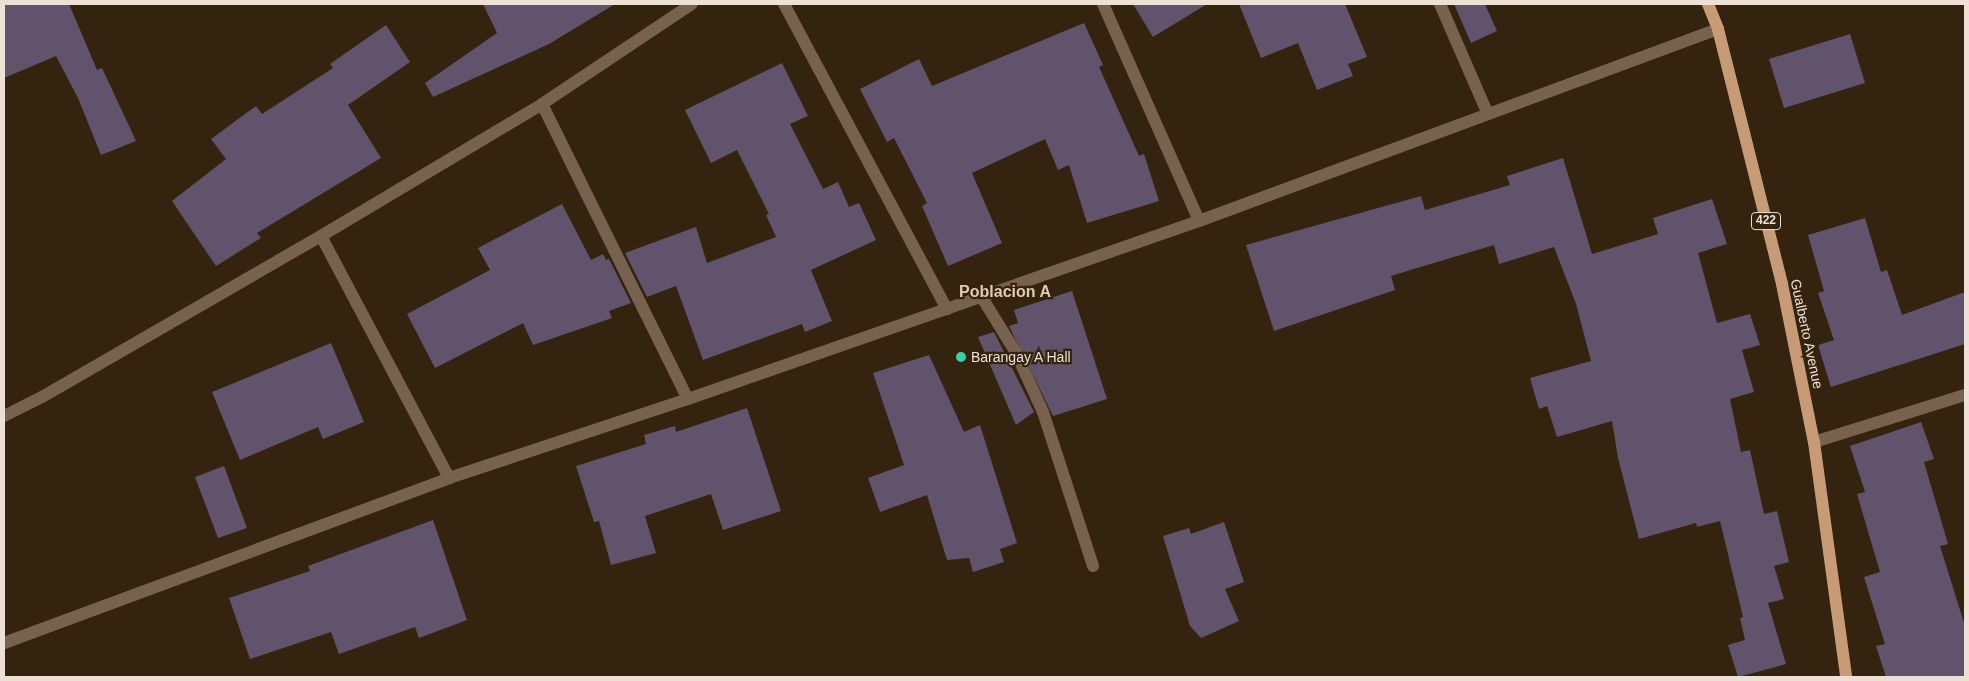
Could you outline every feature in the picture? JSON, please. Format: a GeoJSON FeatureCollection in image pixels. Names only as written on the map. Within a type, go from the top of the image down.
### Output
{"type":"FeatureCollection","features":[{"type":"Feature","properties":{"kind":"main road","name":"Gualberto Avenue"},"geometry":{"type":"LineString","coordinates":[[1708,4],[1718,29],[1782,284],[1814,442],[1846,677]]}},
{"type":"Feature","properties":{"kind":"street"},"geometry":{"type":"LineString","coordinates":[[4,416],[42,397],[320,236],[542,104],[692,4]]}},
{"type":"Feature","properties":{"kind":"street"},"geometry":{"type":"LineString","coordinates":[[784,4],[947,309]]}},
{"type":"Feature","properties":{"kind":"street"},"geometry":{"type":"LineString","coordinates":[[1103,4],[1199,221]]}},
{"type":"Feature","properties":{"kind":"street"},"geometry":{"type":"LineString","coordinates":[[1440,4],[1487,112]]}},
{"type":"Feature","properties":{"kind":"street"},"geometry":{"type":"LineString","coordinates":[[4,643],[449,478],[688,399],[1199,221],[1487,112],[1718,29]]}},
{"type":"Feature","properties":{"kind":"street"},"geometry":{"type":"LineString","coordinates":[[542,104],[688,399]]}},
{"type":"Feature","properties":{"kind":"street"},"geometry":{"type":"LineString","coordinates":[[320,236],[449,478]]}},
{"type":"Feature","properties":{"kind":"street"},"geometry":{"type":"LineString","coordinates":[[982,296],[1015,351],[1043,412],[1093,566]]}},
{"type":"Feature","properties":{"kind":"street"},"geometry":{"type":"LineString","coordinates":[[1814,442],[1965,395]]}},
{"type":"Feature","properties":{"kind":"building"},"geometry":{"type":"Polygon","coordinates":[[[4,4],[69,4],[97,70],[102,68],[136,141],[101,155],[78,98],[56,56],[4,78],[4,4]]]}},
{"type":"Feature","properties":{"kind":"building"},"geometry":{"type":"Polygon","coordinates":[[[483,4],[615,4],[549,44],[433,97],[425,83],[497,33],[483,4]]]}},
{"type":"Feature","properties":{"kind":"building"},"geometry":{"type":"Polygon","coordinates":[[[1133,4],[1207,4],[1153,37],[1133,4]]]}},
{"type":"Feature","properties":{"kind":"building"},"geometry":{"type":"Polygon","coordinates":[[[1239,4],[1345,4],[1367,57],[1348,64],[1353,76],[1317,90],[1298,43],[1261,58],[1239,4]]]}},
{"type":"Feature","properties":{"kind":"building"},"geometry":{"type":"Polygon","coordinates":[[[1454,4],[1485,4],[1497,31],[1471,43],[1454,4]]]}},
{"type":"Feature","properties":{"kind":"building"},"geometry":{"type":"Polygon","coordinates":[[[1084,23],[1103,65],[1099,67],[1139,156],[1144,154],[1159,201],[1087,223],[1069,165],[1058,170],[1045,139],[972,173],[1002,243],[948,266],[922,206],[927,203],[894,138],[887,142],[860,89],[919,59],[932,86],[1084,23]]]}},
{"type":"Feature","properties":{"kind":"building"},"geometry":{"type":"Polygon","coordinates":[[[386,25],[410,62],[348,105],[381,158],[257,233],[261,238],[216,266],[172,201],[226,159],[211,139],[256,106],[262,114],[333,68],[330,64],[386,25]]]}},
{"type":"Feature","properties":{"kind":"building"},"geometry":{"type":"Polygon","coordinates":[[[1850,34],[1865,83],[1784,108],[1769,59],[1850,34]]]}},
{"type":"Feature","properties":{"kind":"building"},"geometry":{"type":"Polygon","coordinates":[[[782,63],[808,116],[790,124],[823,189],[838,182],[849,207],[859,203],[876,240],[811,270],[832,321],[805,332],[802,324],[703,360],[676,286],[647,297],[625,253],[696,227],[707,263],[776,237],[766,215],[769,214],[737,150],[711,163],[685,110],[782,63]]]}},
{"type":"Feature","properties":{"kind":"building"},"geometry":{"type":"Polygon","coordinates":[[[1563,158],[1592,254],[1658,234],[1653,218],[1712,199],[1727,244],[1698,253],[1717,323],[1750,314],[1760,345],[1742,350],[1754,392],[1730,399],[1741,452],[1750,450],[1764,514],[1777,511],[1789,562],[1774,566],[1784,599],[1768,603],[1786,664],[1738,677],[1728,645],[1745,640],[1740,618],[1743,617],[1720,521],[1697,527],[1696,523],[1639,539],[1618,458],[1612,421],[1557,437],[1547,406],[1539,409],[1530,378],[1591,361],[1576,304],[1554,247],[1499,264],[1494,245],[1417,268],[1391,276],[1395,290],[1274,331],[1246,245],[1421,196],[1425,210],[1510,185],[1507,176],[1563,158]]]}},
{"type":"Feature","properties":{"kind":"building"},"geometry":{"type":"Polygon","coordinates":[[[562,204],[591,260],[603,254],[606,260],[609,259],[631,303],[609,311],[612,318],[533,345],[523,323],[435,368],[407,314],[490,270],[478,248],[562,204]]]}},
{"type":"Feature","properties":{"kind":"building"},"geometry":{"type":"Polygon","coordinates":[[[1865,218],[1881,272],[1887,270],[1902,315],[1965,292],[1965,344],[1831,387],[1818,345],[1834,340],[1818,293],[1824,291],[1808,235],[1865,218]]]}},
{"type":"Feature","properties":{"kind":"building"},"geometry":{"type":"Polygon","coordinates":[[[1072,291],[1107,399],[1053,416],[1009,326],[1018,323],[1014,310],[1072,291]]]}},
{"type":"Feature","properties":{"kind":"building"},"geometry":{"type":"Polygon","coordinates":[[[994,332],[1034,412],[1016,425],[978,337],[994,332]]]}},
{"type":"Feature","properties":{"kind":"building"},"geometry":{"type":"Polygon","coordinates":[[[331,343],[364,422],[323,439],[318,427],[240,460],[212,392],[331,343]]]}},
{"type":"Feature","properties":{"kind":"building"},"geometry":{"type":"Polygon","coordinates":[[[929,355],[964,432],[980,425],[1017,543],[1000,549],[1004,562],[973,572],[969,558],[947,560],[927,495],[880,512],[868,478],[904,465],[873,373],[929,355]]]}},
{"type":"Feature","properties":{"kind":"building"},"geometry":{"type":"Polygon","coordinates":[[[747,408],[781,511],[723,530],[711,494],[645,516],[656,553],[611,565],[599,521],[594,522],[576,466],[646,444],[644,435],[675,426],[676,432],[747,408]]]}},
{"type":"Feature","properties":{"kind":"building"},"geometry":{"type":"Polygon","coordinates":[[[1921,422],[1934,459],[1924,462],[1948,544],[1940,546],[1965,626],[1965,677],[1886,677],[1876,646],[1885,644],[1864,577],[1880,572],[1857,494],[1865,492],[1850,446],[1921,422]]]}},
{"type":"Feature","properties":{"kind":"building"},"geometry":{"type":"Polygon","coordinates":[[[224,466],[247,528],[218,538],[195,477],[224,466]]]}},
{"type":"Feature","properties":{"kind":"building"},"geometry":{"type":"Polygon","coordinates":[[[433,520],[467,620],[419,638],[415,627],[339,654],[331,632],[250,659],[229,598],[310,571],[308,566],[433,520]]]}},
{"type":"Feature","properties":{"kind":"building"},"geometry":{"type":"Polygon","coordinates":[[[1224,522],[1244,582],[1225,589],[1239,621],[1201,638],[1190,626],[1163,536],[1189,528],[1191,534],[1224,522]]]}},
{"type":"Feature","properties":{"kind":"place","name":"Barangay A Hall"},"geometry":{"type":"Point","coordinates":[961,357]}},
{"type":"Feature","properties":{"kind":"district","name":"Poblacion A"},"geometry":{"type":"Point","coordinates":[1005,292]}}]}
